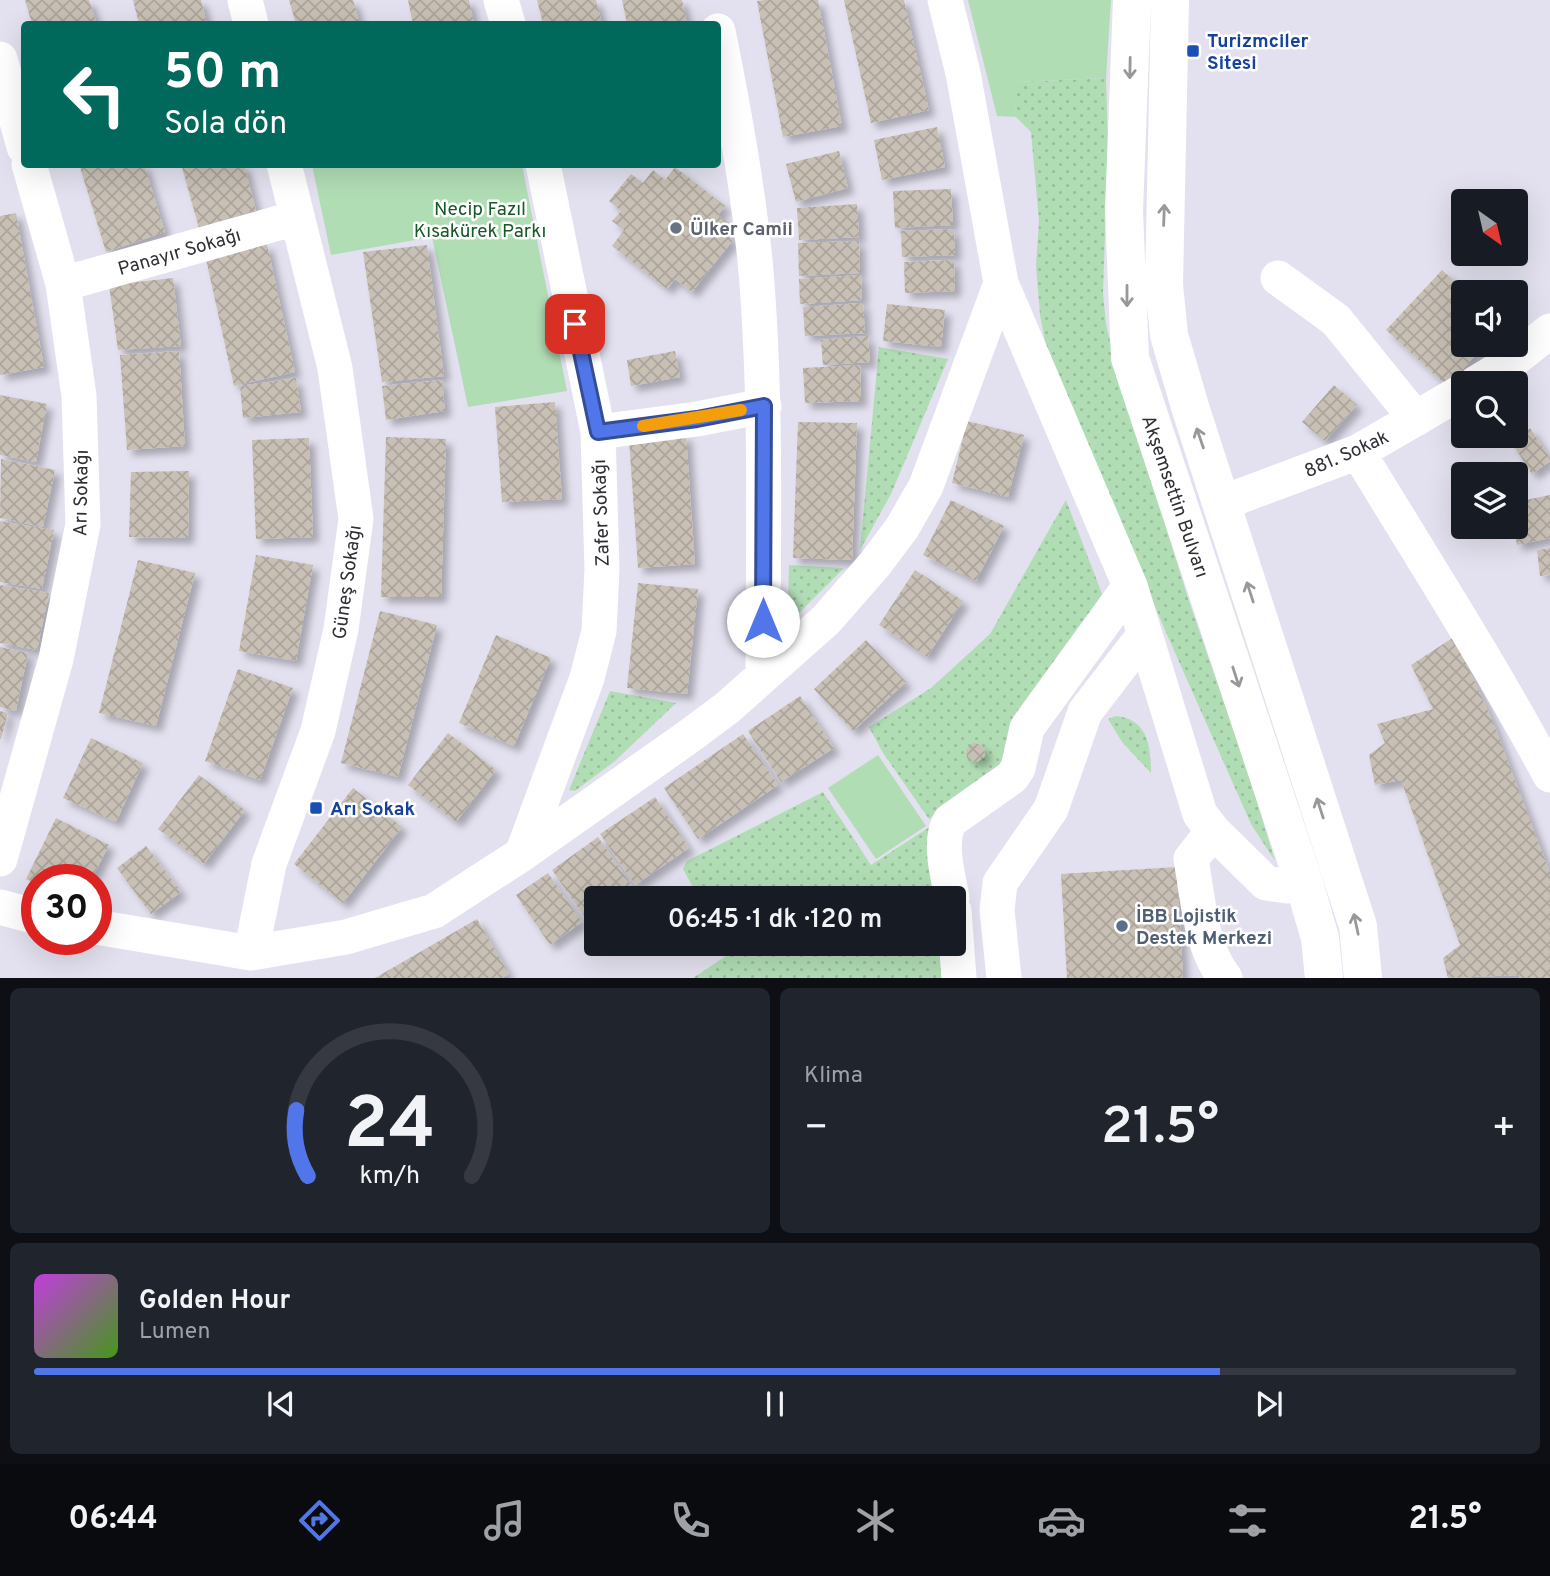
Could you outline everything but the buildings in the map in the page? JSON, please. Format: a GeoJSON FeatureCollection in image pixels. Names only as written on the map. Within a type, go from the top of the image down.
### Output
{"type":"FeatureCollection","features":[{"type":"Feature","properties":{"kind":"main road","name":"Akşemsettin Bulvarı"},"geometry":{"type":"LineString","coordinates":[[1132,0],[1124,211],[1130,358],[1304,883],[1320,938],[1324,978]]}},
{"type":"Feature","properties":{"kind":"main road","name":"Akşemsettin Bulvarı"},"geometry":{"type":"LineString","coordinates":[[1170,0],[1164,229],[1169,335],[1342,873],[1357,926],[1363,978]]}},
{"type":"Feature","properties":{"kind":"main road"},"geometry":{"type":"LineString","coordinates":[[1184,519],[1222,503]]}},
{"type":"Feature","properties":{"kind":"main road"},"geometry":{"type":"LineString","coordinates":[[1304,883],[1342,873]]}},
{"type":"Feature","properties":{"kind":"street"},"geometry":{"type":"LineString","coordinates":[[245,0],[250,21]]}},
{"type":"Feature","properties":{"kind":"street"},"geometry":{"type":"LineString","coordinates":[[501,0],[507,21]]}},
{"type":"Feature","properties":{"kind":"street"},"geometry":{"type":"LineString","coordinates":[[711,0],[715,21]]}},
{"type":"Feature","properties":{"kind":"street"},"geometry":{"type":"LineString","coordinates":[[945,0],[963,73],[1001,283],[1130,586],[1200,814],[1213,831],[1266,883],[1287,886],[1304,883]]}},
{"type":"Feature","properties":{"kind":"street"},"geometry":{"type":"LineString","coordinates":[[0,59],[21,136]]}},
{"type":"Feature","properties":{"kind":"street"},"geometry":{"type":"LineString","coordinates":[[721,60],[726,108],[756,270],[764,406],[763,675]]}},
{"type":"Feature","properties":{"kind":"street","name":"Arı Sokağı"},"geometry":{"type":"LineString","coordinates":[[0,859],[56,659],[83,524],[79,396],[63,284],[30,168]]}},
{"type":"Feature","properties":{"kind":"street","name":"Güneş Sokağı"},"geometry":{"type":"LineString","coordinates":[[251,953],[269,864],[318,731],[341,629],[356,519],[335,368],[285,168]]}},
{"type":"Feature","properties":{"kind":"street","name":"Zafer Sokağı"},"geometry":{"type":"LineString","coordinates":[[522,854],[587,678],[599,631],[602,569],[598,432],[544,168]]}},
{"type":"Feature","properties":{"kind":"street","name":"Panayır Sokağı"},"geometry":{"type":"LineString","coordinates":[[63,284],[296,218]]}},
{"type":"Feature","properties":{"kind":"street"},"geometry":{"type":"LineString","coordinates":[[1278,278],[1336,320],[1416,419]]}},
{"type":"Feature","properties":{"kind":"street"},"geometry":{"type":"LineString","coordinates":[[112,930],[251,953],[346,937],[434,911],[522,854],[688,737],[727,708],[826,620],[875,564],[902,528],[926,486],[1001,283]]}},
{"type":"Feature","properties":{"kind":"street"},"geometry":{"type":"LineString","coordinates":[[1496,371],[1550,331]]}},
{"type":"Feature","properties":{"kind":"street","name":"881. Sokak"},"geometry":{"type":"LineString","coordinates":[[1222,503],[1358,452],[1451,398]]}},
{"type":"Feature","properties":{"kind":"street"},"geometry":{"type":"LineString","coordinates":[[598,432],[697,419],[764,406]]}},
{"type":"Feature","properties":{"kind":"street"},"geometry":{"type":"LineString","coordinates":[[1358,452],[1550,775]]}},
{"type":"Feature","properties":{"kind":"street"},"geometry":{"type":"LineString","coordinates":[[951,886],[945,829],[950,821],[1012,776],[1018,768],[1027,728],[1130,586]]}},
{"type":"Feature","properties":{"kind":"street"},"geometry":{"type":"LineString","coordinates":[[1004,978],[998,910],[1000,883],[1051,809],[1085,712],[1145,634]]}},
{"type":"Feature","properties":{"kind":"street"},"geometry":{"type":"LineString","coordinates":[[1213,831],[1191,859],[1208,944],[1215,963],[1225,978]]}},
{"type":"Feature","properties":{"kind":"street"},"geometry":{"type":"LineString","coordinates":[[0,907],[21,913]]}},
{"type":"Feature","properties":{"kind":"street"},"geometry":{"type":"LineString","coordinates":[[958,956],[960,978]]}},
{"type":"Feature","properties":{"kind":"green space"},"geometry":{"type":"Polygon","coordinates":[[[968,0],[1111,0],[1106,78],[1015,82],[1016,117],[997,116],[968,0]]]}},
{"type":"Feature","properties":{"kind":"green space"},"geometry":{"type":"Polygon","coordinates":[[[1106,78],[1108,146],[1103,293],[1106,324],[1117,370],[1189,601],[1247,769],[1275,861],[1251,824],[1047,352],[1040,315],[1036,265],[1039,221],[1031,132],[1016,117],[1014,82],[1106,78]]]}},
{"type":"Feature","properties":{"kind":"green space","name":"Necip Fazıl Kısakürek Parkı"},"geometry":{"type":"Polygon","coordinates":[[[313,168],[523,168],[567,391],[468,407],[432,237],[331,255],[313,168]]]}},
{"type":"Feature","properties":{"kind":"green space"},"geometry":{"type":"Polygon","coordinates":[[[879,347],[948,359],[891,494],[860,550],[879,347]]]}},
{"type":"Feature","properties":{"kind":"green space"},"geometry":{"type":"Polygon","coordinates":[[[1066,500],[1104,599],[1010,728],[1002,764],[929,819],[883,753],[869,727],[931,688],[990,634],[1066,500]]]}},
{"type":"Feature","properties":{"kind":"green space"},"geometry":{"type":"Polygon","coordinates":[[[789,565],[844,568],[796,616],[788,612],[789,565]]]}},
{"type":"Feature","properties":{"kind":"green space"},"geometry":{"type":"Polygon","coordinates":[[[610,691],[676,703],[615,761],[575,791],[569,790],[610,691]]]}},
{"type":"Feature","properties":{"kind":"green space"},"geometry":{"type":"Polygon","coordinates":[[[1116,716],[1135,722],[1141,728],[1148,743],[1151,773],[1122,742],[1108,719],[1116,716]]]}},
{"type":"Feature","properties":{"kind":"green space"},"geometry":{"type":"Polygon","coordinates":[[[878,755],[926,826],[876,859],[828,788],[878,755]]]}},
{"type":"Feature","properties":{"kind":"green space"},"geometry":{"type":"Polygon","coordinates":[[[823,792],[871,865],[931,826],[934,886],[692,886],[683,869],[687,861],[823,792]]]}},
{"type":"Feature","properties":{"kind":"green space"},"geometry":{"type":"Polygon","coordinates":[[[726,956],[940,956],[942,978],[693,978],[726,956]]]}},
{"type":"Feature","properties":{"kind":"slow traffic"},"geometry":{"type":"LineString","coordinates":[[643,426],[741,410]]}},
{"type":"Feature","properties":{"kind":"place","name":"Turizmciler Sitesi"},"geometry":{"type":"Point","coordinates":[1193,51]}},
{"type":"Feature","properties":{"kind":"place","name":"Ülker Camii"},"geometry":{"type":"Point","coordinates":[676,228]}},
{"type":"Feature","properties":{"kind":"place","name":"Arı Sokak"},"geometry":{"type":"Point","coordinates":[316,808]}},
{"type":"Feature","properties":{"kind":"place","name":"İBB Lojistik Destek Merkezi"},"geometry":{"type":"Point","coordinates":[1122,926]}},
{"type":"Feature","properties":{"kind":"route"},"geometry":{"type":"LineString","coordinates":[[575,324],[598,432],[697,419],[764,406],[763,621]]}}]}
